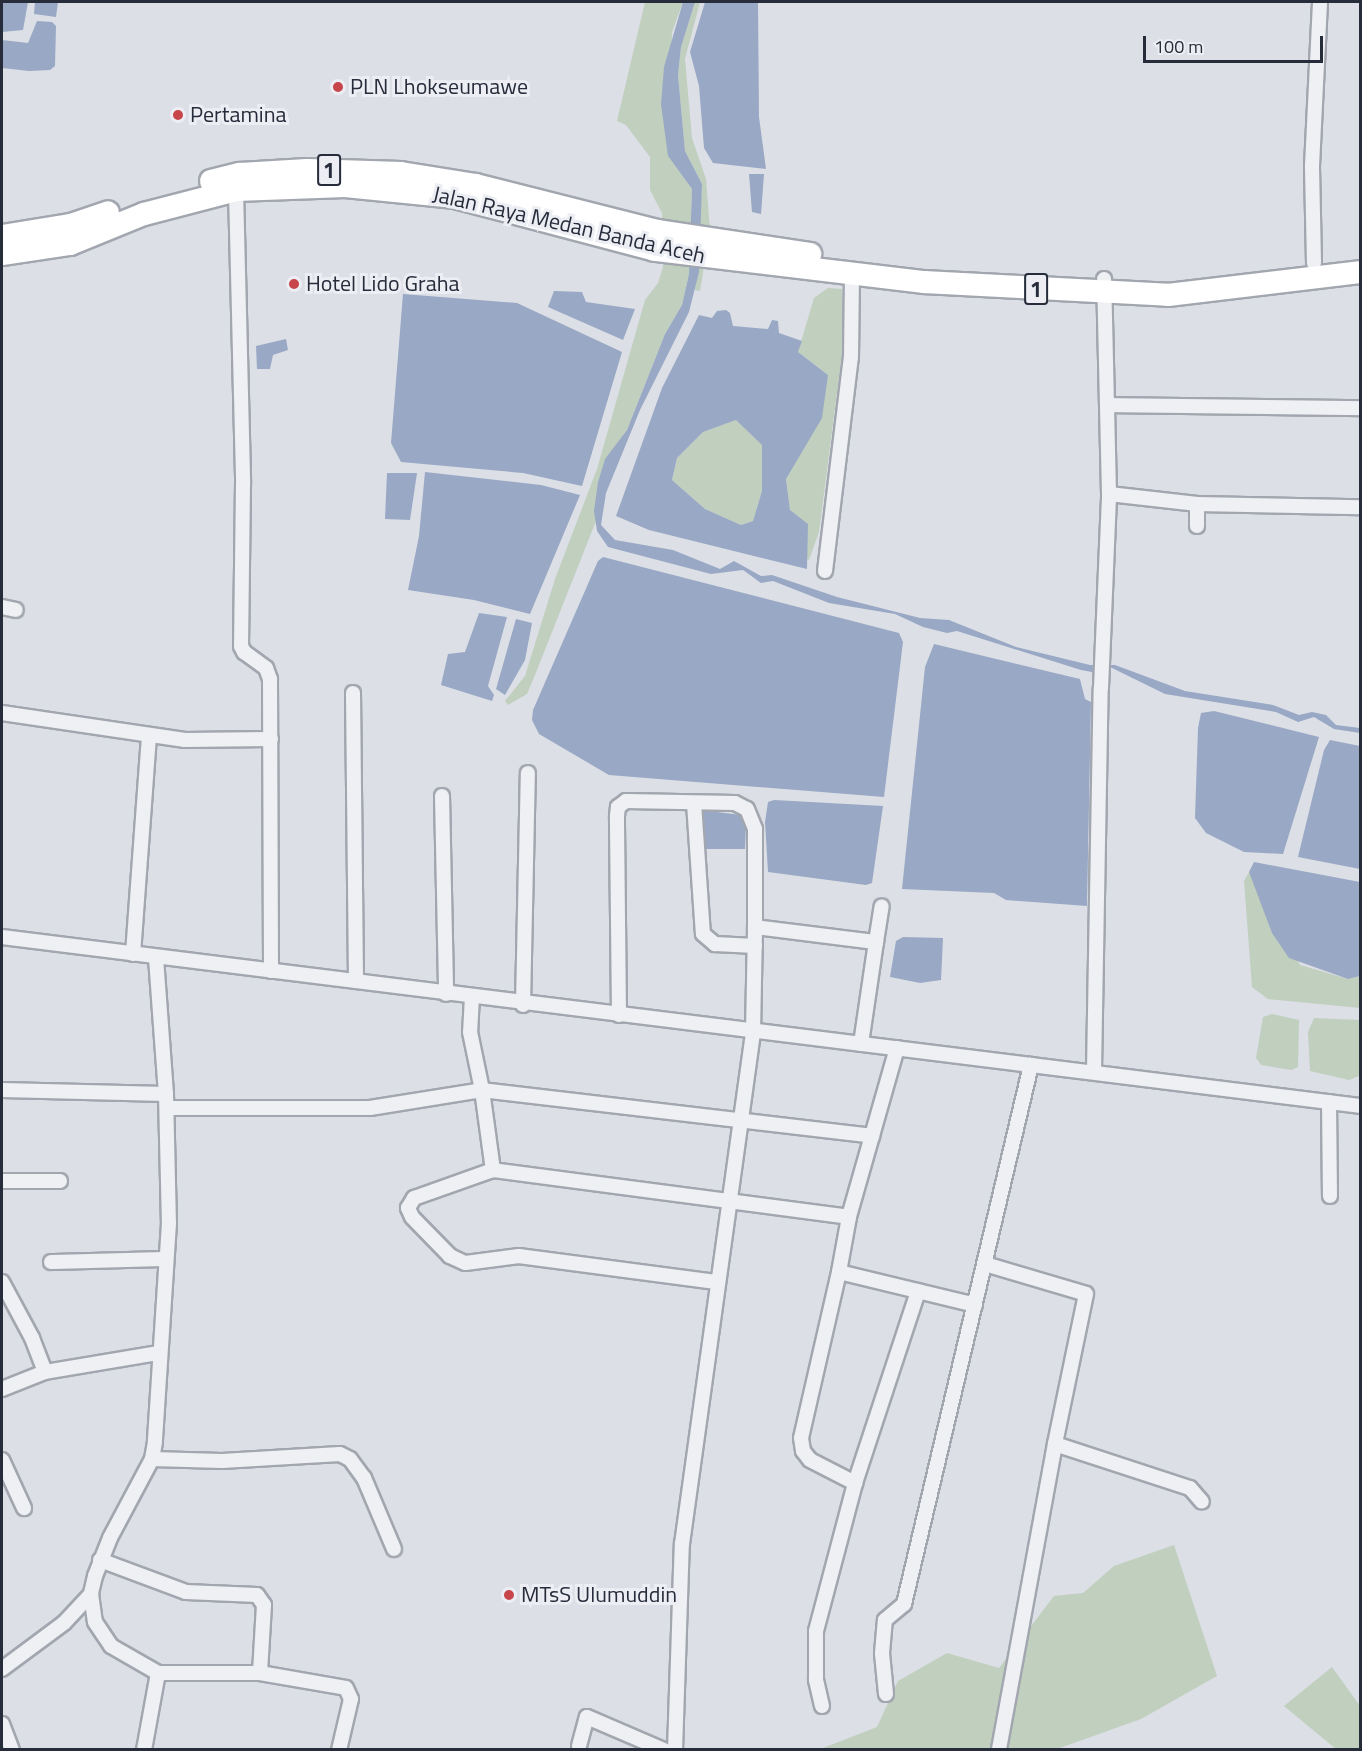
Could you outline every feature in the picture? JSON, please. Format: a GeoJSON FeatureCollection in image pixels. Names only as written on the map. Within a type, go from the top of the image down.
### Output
{"type":"FeatureCollection","features":[{"type":"Feature","properties":{"kind":"highway","name":"Jalan Raya Medan Banda Aceh"},"geometry":{"type":"LineString","coordinates":[[2,236],[89,220],[143,199],[240,174],[307,170],[401,173],[656,240],[852,273],[924,282],[1104,286],[1215,292],[1360,272]]}},
{"type":"Feature","properties":{"kind":"highway","name":"Jalan Raya Medan Banda Aceh"},"geometry":{"type":"LineString","coordinates":[[2,254],[70,244],[144,213],[236,190],[382,187],[529,206]]}},
{"type":"Feature","properties":{"kind":"highway","name":"Jalan Raya Medan Banda Aceh"},"geometry":{"type":"LineString","coordinates":[[713,249],[1104,286],[1184,280],[1360,257]]}},
{"type":"Feature","properties":{"kind":"street"},"geometry":{"type":"LineString","coordinates":[[1314,263],[1312,166],[1320,2]]}},
{"type":"Feature","properties":{"kind":"street"},"geometry":{"type":"LineString","coordinates":[[236,190],[243,484],[241,646],[268,671],[271,739],[271,971]]}},
{"type":"Feature","properties":{"kind":"street"},"geometry":{"type":"LineString","coordinates":[[825,571],[851,357],[852,273]]}},
{"type":"Feature","properties":{"kind":"street"},"geometry":{"type":"LineString","coordinates":[[1094,1070],[1101,688],[1109,494],[1109,405],[1104,286]]}},
{"type":"Feature","properties":{"kind":"street"},"geometry":{"type":"LineString","coordinates":[[1109,405],[1360,408]]}},
{"type":"Feature","properties":{"kind":"street"},"geometry":{"type":"LineString","coordinates":[[1109,494],[1197,504],[1360,507]]}},
{"type":"Feature","properties":{"kind":"street"},"geometry":{"type":"LineString","coordinates":[[1197,504],[1197,526]]}},
{"type":"Feature","properties":{"kind":"street"},"geometry":{"type":"LineString","coordinates":[[2,608],[16,610]]}},
{"type":"Feature","properties":{"kind":"street"},"geometry":{"type":"LineString","coordinates":[[352,693],[356,981]]}},
{"type":"Feature","properties":{"kind":"street"},"geometry":{"type":"LineString","coordinates":[[2,713],[149,736],[207,741],[271,739]]}},
{"type":"Feature","properties":{"kind":"street"},"geometry":{"type":"LineString","coordinates":[[134,954],[149,736]]}},
{"type":"Feature","properties":{"kind":"street"},"geometry":{"type":"LineString","coordinates":[[523,1005],[528,773]]}},
{"type":"Feature","properties":{"kind":"street"},"geometry":{"type":"LineString","coordinates":[[442,796],[446,994]]}},
{"type":"Feature","properties":{"kind":"street"},"geometry":{"type":"LineString","coordinates":[[619,1015],[618,807],[626,801],[735,803],[747,809],[753,820],[755,927],[753,1033],[716,1282],[682,1544],[675,1749]]}},
{"type":"Feature","properties":{"kind":"street"},"geometry":{"type":"LineString","coordinates":[[694,803],[703,934],[715,944],[755,946]]}},
{"type":"Feature","properties":{"kind":"street"},"geometry":{"type":"LineString","coordinates":[[861,1044],[882,906]]}},
{"type":"Feature","properties":{"kind":"street"},"geometry":{"type":"LineString","coordinates":[[755,927],[876,942]]}},
{"type":"Feature","properties":{"kind":"street"},"geometry":{"type":"LineString","coordinates":[[2,938],[753,1033],[1031,1065],[1094,1070],[1360,1106]]}},
{"type":"Feature","properties":{"kind":"street"},"geometry":{"type":"LineString","coordinates":[[156,958],[167,1101],[166,1259],[152,1459],[100,1560],[91,1594],[95,1623],[101,1636],[116,1649],[158,1673],[260,1673],[349,1690],[351,1699],[339,1749]]}},
{"type":"Feature","properties":{"kind":"street"},"geometry":{"type":"LineString","coordinates":[[472,996],[470,1032],[482,1090],[493,1170]]}},
{"type":"Feature","properties":{"kind":"street"},"geometry":{"type":"LineString","coordinates":[[855,1483],[810,1460],[803,1451],[801,1438],[839,1272],[849,1217],[897,1048]]}},
{"type":"Feature","properties":{"kind":"street"},"geometry":{"type":"LineString","coordinates":[[886,1694],[882,1653],[885,1620],[904,1604],[1031,1065]]}},
{"type":"Feature","properties":{"kind":"street"},"geometry":{"type":"LineString","coordinates":[[2,1090],[167,1101],[370,1108],[482,1090],[872,1136]]}},
{"type":"Feature","properties":{"kind":"street"},"geometry":{"type":"LineString","coordinates":[[1329,1102],[1330,1196]]}},
{"type":"Feature","properties":{"kind":"street"},"geometry":{"type":"LineString","coordinates":[[716,1282],[519,1256],[472,1263],[455,1259],[412,1217],[408,1208],[414,1198],[493,1170],[729,1199],[849,1217]]}},
{"type":"Feature","properties":{"kind":"street"},"geometry":{"type":"LineString","coordinates":[[2,1181],[60,1181]]}},
{"type":"Feature","properties":{"kind":"street"},"geometry":{"type":"LineString","coordinates":[[51,1262],[166,1259]]}},
{"type":"Feature","properties":{"kind":"street"},"geometry":{"type":"LineString","coordinates":[[985,1264],[1086,1294],[1055,1444],[999,1749]]}},
{"type":"Feature","properties":{"kind":"street"},"geometry":{"type":"LineString","coordinates":[[839,1272],[975,1305]]}},
{"type":"Feature","properties":{"kind":"street"},"geometry":{"type":"LineString","coordinates":[[2,1282],[32,1338],[45,1372]]}},
{"type":"Feature","properties":{"kind":"street"},"geometry":{"type":"LineString","coordinates":[[822,1706],[816,1680],[816,1631],[855,1483],[918,1291]]}},
{"type":"Feature","properties":{"kind":"street"},"geometry":{"type":"LineString","coordinates":[[2,1389],[45,1372],[159,1353]]}},
{"type":"Feature","properties":{"kind":"street"},"geometry":{"type":"LineString","coordinates":[[1055,1444],[1190,1488],[1202,1502]]}},
{"type":"Feature","properties":{"kind":"street"},"geometry":{"type":"LineString","coordinates":[[152,1459],[222,1461],[340,1454],[350,1459],[364,1478],[394,1549]]}},
{"type":"Feature","properties":{"kind":"street"},"geometry":{"type":"LineString","coordinates":[[2,1460],[24,1508]]}},
{"type":"Feature","properties":{"kind":"street"},"geometry":{"type":"LineString","coordinates":[[100,1560],[186,1592],[257,1595],[264,1605],[260,1673]]}},
{"type":"Feature","properties":{"kind":"street"},"geometry":{"type":"LineString","coordinates":[[2,1668],[64,1623],[91,1594]]}},
{"type":"Feature","properties":{"kind":"street"},"geometry":{"type":"LineString","coordinates":[[144,1749],[158,1673]]}},
{"type":"Feature","properties":{"kind":"street"},"geometry":{"type":"LineString","coordinates":[[579,1746],[587,1717],[664,1749]]}},
{"type":"Feature","properties":{"kind":"street"},"geometry":{"type":"LineString","coordinates":[[2,1724],[12,1749]]}},
{"type":"Feature","properties":{"kind":"green space"},"geometry":{"type":"Polygon","coordinates":[[[645,2],[683,2],[672,32],[668,156],[692,189],[689,274],[682,305],[665,334],[627,430],[605,460],[598,482],[596,521],[535,675],[527,694],[508,705],[505,701],[525,676],[555,579],[597,469],[645,300],[658,283],[663,267],[662,213],[650,190],[650,157],[626,125],[617,121],[645,2]]]}},
{"type":"Feature","properties":{"kind":"green space"},"geometry":{"type":"Polygon","coordinates":[[[695,2],[700,2],[685,59],[692,138],[706,179],[710,230],[700,291],[695,290],[702,184],[685,151],[678,75],[681,47],[695,2]]]}},
{"type":"Feature","properties":{"kind":"green space"},"geometry":{"type":"Polygon","coordinates":[[[828,288],[842,289],[844,339],[819,532],[809,560],[805,558],[807,548],[790,510],[786,479],[828,375],[798,352],[814,298],[828,288]]]}},
{"type":"Feature","properties":{"kind":"green space"},"geometry":{"type":"Polygon","coordinates":[[[736,420],[762,444],[762,491],[753,521],[741,525],[705,509],[672,480],[677,458],[703,432],[736,420]]]}},
{"type":"Feature","properties":{"kind":"green space"},"geometry":{"type":"Polygon","coordinates":[[[1249,872],[1300,965],[1348,979],[1360,976],[1360,1008],[1268,999],[1252,987],[1244,881],[1249,872]]]}},
{"type":"Feature","properties":{"kind":"green space"},"geometry":{"type":"Polygon","coordinates":[[[1272,1014],[1299,1020],[1298,1067],[1291,1070],[1261,1065],[1256,1058],[1263,1017],[1272,1014]]]}},
{"type":"Feature","properties":{"kind":"green space"},"geometry":{"type":"Polygon","coordinates":[[[1314,1018],[1360,1020],[1359,1076],[1349,1080],[1310,1071],[1308,1032],[1314,1018]]]}},
{"type":"Feature","properties":{"kind":"green space"},"geometry":{"type":"Polygon","coordinates":[[[1174,1545],[1217,1676],[1141,1719],[1057,1749],[818,1750],[877,1727],[898,1681],[947,1653],[999,1668],[1054,1596],[1083,1593],[1114,1566],[1174,1545]]]}},
{"type":"Feature","properties":{"kind":"green space"},"geometry":{"type":"Polygon","coordinates":[[[1332,1667],[1360,1706],[1360,1749],[1336,1749],[1284,1706],[1332,1667]]]}},
{"type":"Feature","properties":{"kind":"water"},"geometry":{"type":"Polygon","coordinates":[[[2,2],[28,2],[23,30],[2,32],[2,2]]]}},
{"type":"Feature","properties":{"kind":"water"},"geometry":{"type":"Polygon","coordinates":[[[35,2],[58,2],[56,17],[34,14],[35,2]]]}},
{"type":"Feature","properties":{"kind":"water"},"geometry":{"type":"Polygon","coordinates":[[[683,2],[695,2],[681,47],[678,75],[685,151],[702,184],[699,272],[689,312],[640,410],[606,493],[601,525],[615,540],[673,550],[720,569],[734,561],[761,576],[772,575],[837,597],[920,618],[949,620],[1016,647],[1090,665],[1115,665],[1185,691],[1273,705],[1299,715],[1312,712],[1326,715],[1336,725],[1360,728],[1360,733],[1334,729],[1314,717],[1298,722],[1276,712],[1165,694],[1110,667],[1092,672],[1081,670],[957,631],[947,633],[923,627],[895,614],[829,603],[773,581],[761,583],[743,570],[711,574],[608,547],[597,531],[594,511],[598,482],[605,459],[627,430],[665,334],[682,305],[689,274],[692,189],[668,156],[661,104],[664,67],[683,2]]]}},
{"type":"Feature","properties":{"kind":"water"},"geometry":{"type":"Polygon","coordinates":[[[705,2],[758,2],[759,117],[766,169],[713,163],[704,148],[699,86],[690,52],[705,2]]]}},
{"type":"Feature","properties":{"kind":"water"},"geometry":{"type":"Polygon","coordinates":[[[37,21],[52,22],[56,26],[55,66],[50,70],[29,71],[2,68],[2,40],[28,43],[37,21]]]}},
{"type":"Feature","properties":{"kind":"water"},"geometry":{"type":"Polygon","coordinates":[[[749,174],[764,174],[761,214],[752,212],[749,174]]]}},
{"type":"Feature","properties":{"kind":"water"},"geometry":{"type":"Polygon","coordinates":[[[554,291],[582,292],[586,302],[635,309],[623,340],[548,307],[554,291]]]}},
{"type":"Feature","properties":{"kind":"water"},"geometry":{"type":"Polygon","coordinates":[[[403,294],[517,303],[622,352],[582,486],[523,473],[401,462],[391,443],[403,294]]]}},
{"type":"Feature","properties":{"kind":"water"},"geometry":{"type":"Polygon","coordinates":[[[726,310],[730,313],[733,326],[768,329],[772,320],[778,321],[779,333],[802,341],[798,352],[828,375],[822,418],[786,479],[790,510],[808,524],[807,569],[649,530],[616,516],[662,388],[699,315],[712,318],[717,311],[726,310]],[[736,420],[703,432],[677,458],[672,480],[705,509],[741,525],[753,521],[762,491],[762,445],[736,420]]]}},
{"type":"Feature","properties":{"kind":"water"},"geometry":{"type":"Polygon","coordinates":[[[286,339],[288,350],[273,355],[270,369],[257,369],[256,346],[286,339]]]}},
{"type":"Feature","properties":{"kind":"water"},"geometry":{"type":"Polygon","coordinates":[[[425,472],[541,485],[580,495],[530,614],[474,600],[408,590],[419,536],[425,472]]]}},
{"type":"Feature","properties":{"kind":"water"},"geometry":{"type":"Polygon","coordinates":[[[387,473],[417,473],[410,520],[385,519],[387,473]]]}},
{"type":"Feature","properties":{"kind":"water"},"geometry":{"type":"Polygon","coordinates":[[[603,557],[899,633],[903,642],[884,797],[609,775],[539,734],[532,720],[533,710],[598,561],[603,557]]]}},
{"type":"Feature","properties":{"kind":"water"},"geometry":{"type":"Polygon","coordinates":[[[479,613],[507,617],[488,686],[494,695],[492,701],[441,685],[448,654],[465,652],[479,613]]]}},
{"type":"Feature","properties":{"kind":"water"},"geometry":{"type":"Polygon","coordinates":[[[516,619],[532,623],[525,660],[505,695],[496,689],[516,619]]]}},
{"type":"Feature","properties":{"kind":"water"},"geometry":{"type":"Polygon","coordinates":[[[934,644],[1080,679],[1085,699],[1091,702],[1087,906],[1006,900],[994,893],[902,889],[925,667],[934,644]]]}},
{"type":"Feature","properties":{"kind":"water"},"geometry":{"type":"Polygon","coordinates":[[[1214,711],[1319,737],[1283,854],[1244,852],[1206,833],[1195,818],[1198,728],[1201,713],[1214,711]]]}},
{"type":"Feature","properties":{"kind":"water"},"geometry":{"type":"Polygon","coordinates":[[[1330,740],[1360,746],[1360,869],[1298,857],[1324,750],[1330,740]]]}},
{"type":"Feature","properties":{"kind":"water"},"geometry":{"type":"Polygon","coordinates":[[[774,800],[883,806],[872,883],[866,885],[768,872],[765,822],[768,802],[774,800]]]}},
{"type":"Feature","properties":{"kind":"water"},"geometry":{"type":"Polygon","coordinates":[[[701,810],[741,815],[746,826],[745,849],[702,849],[701,810]]]}},
{"type":"Feature","properties":{"kind":"water"},"geometry":{"type":"Polygon","coordinates":[[[1254,862],[1360,882],[1360,976],[1348,979],[1289,958],[1272,933],[1249,872],[1254,862]]]}},
{"type":"Feature","properties":{"kind":"water"},"geometry":{"type":"Polygon","coordinates":[[[903,937],[943,938],[941,980],[920,983],[890,977],[896,941],[903,937]]]}},
{"type":"Feature","properties":{"kind":"place","name":"PLN Lhokseumawe"},"geometry":{"type":"Point","coordinates":[338,87]}},
{"type":"Feature","properties":{"kind":"place","name":"Pertamina"},"geometry":{"type":"Point","coordinates":[178,115]}},
{"type":"Feature","properties":{"kind":"place","name":"Hotel Lido Graha"},"geometry":{"type":"Point","coordinates":[294,284]}},
{"type":"Feature","properties":{"kind":"place","name":"MTsS Ulumuddin"},"geometry":{"type":"Point","coordinates":[509,1595]}}]}
